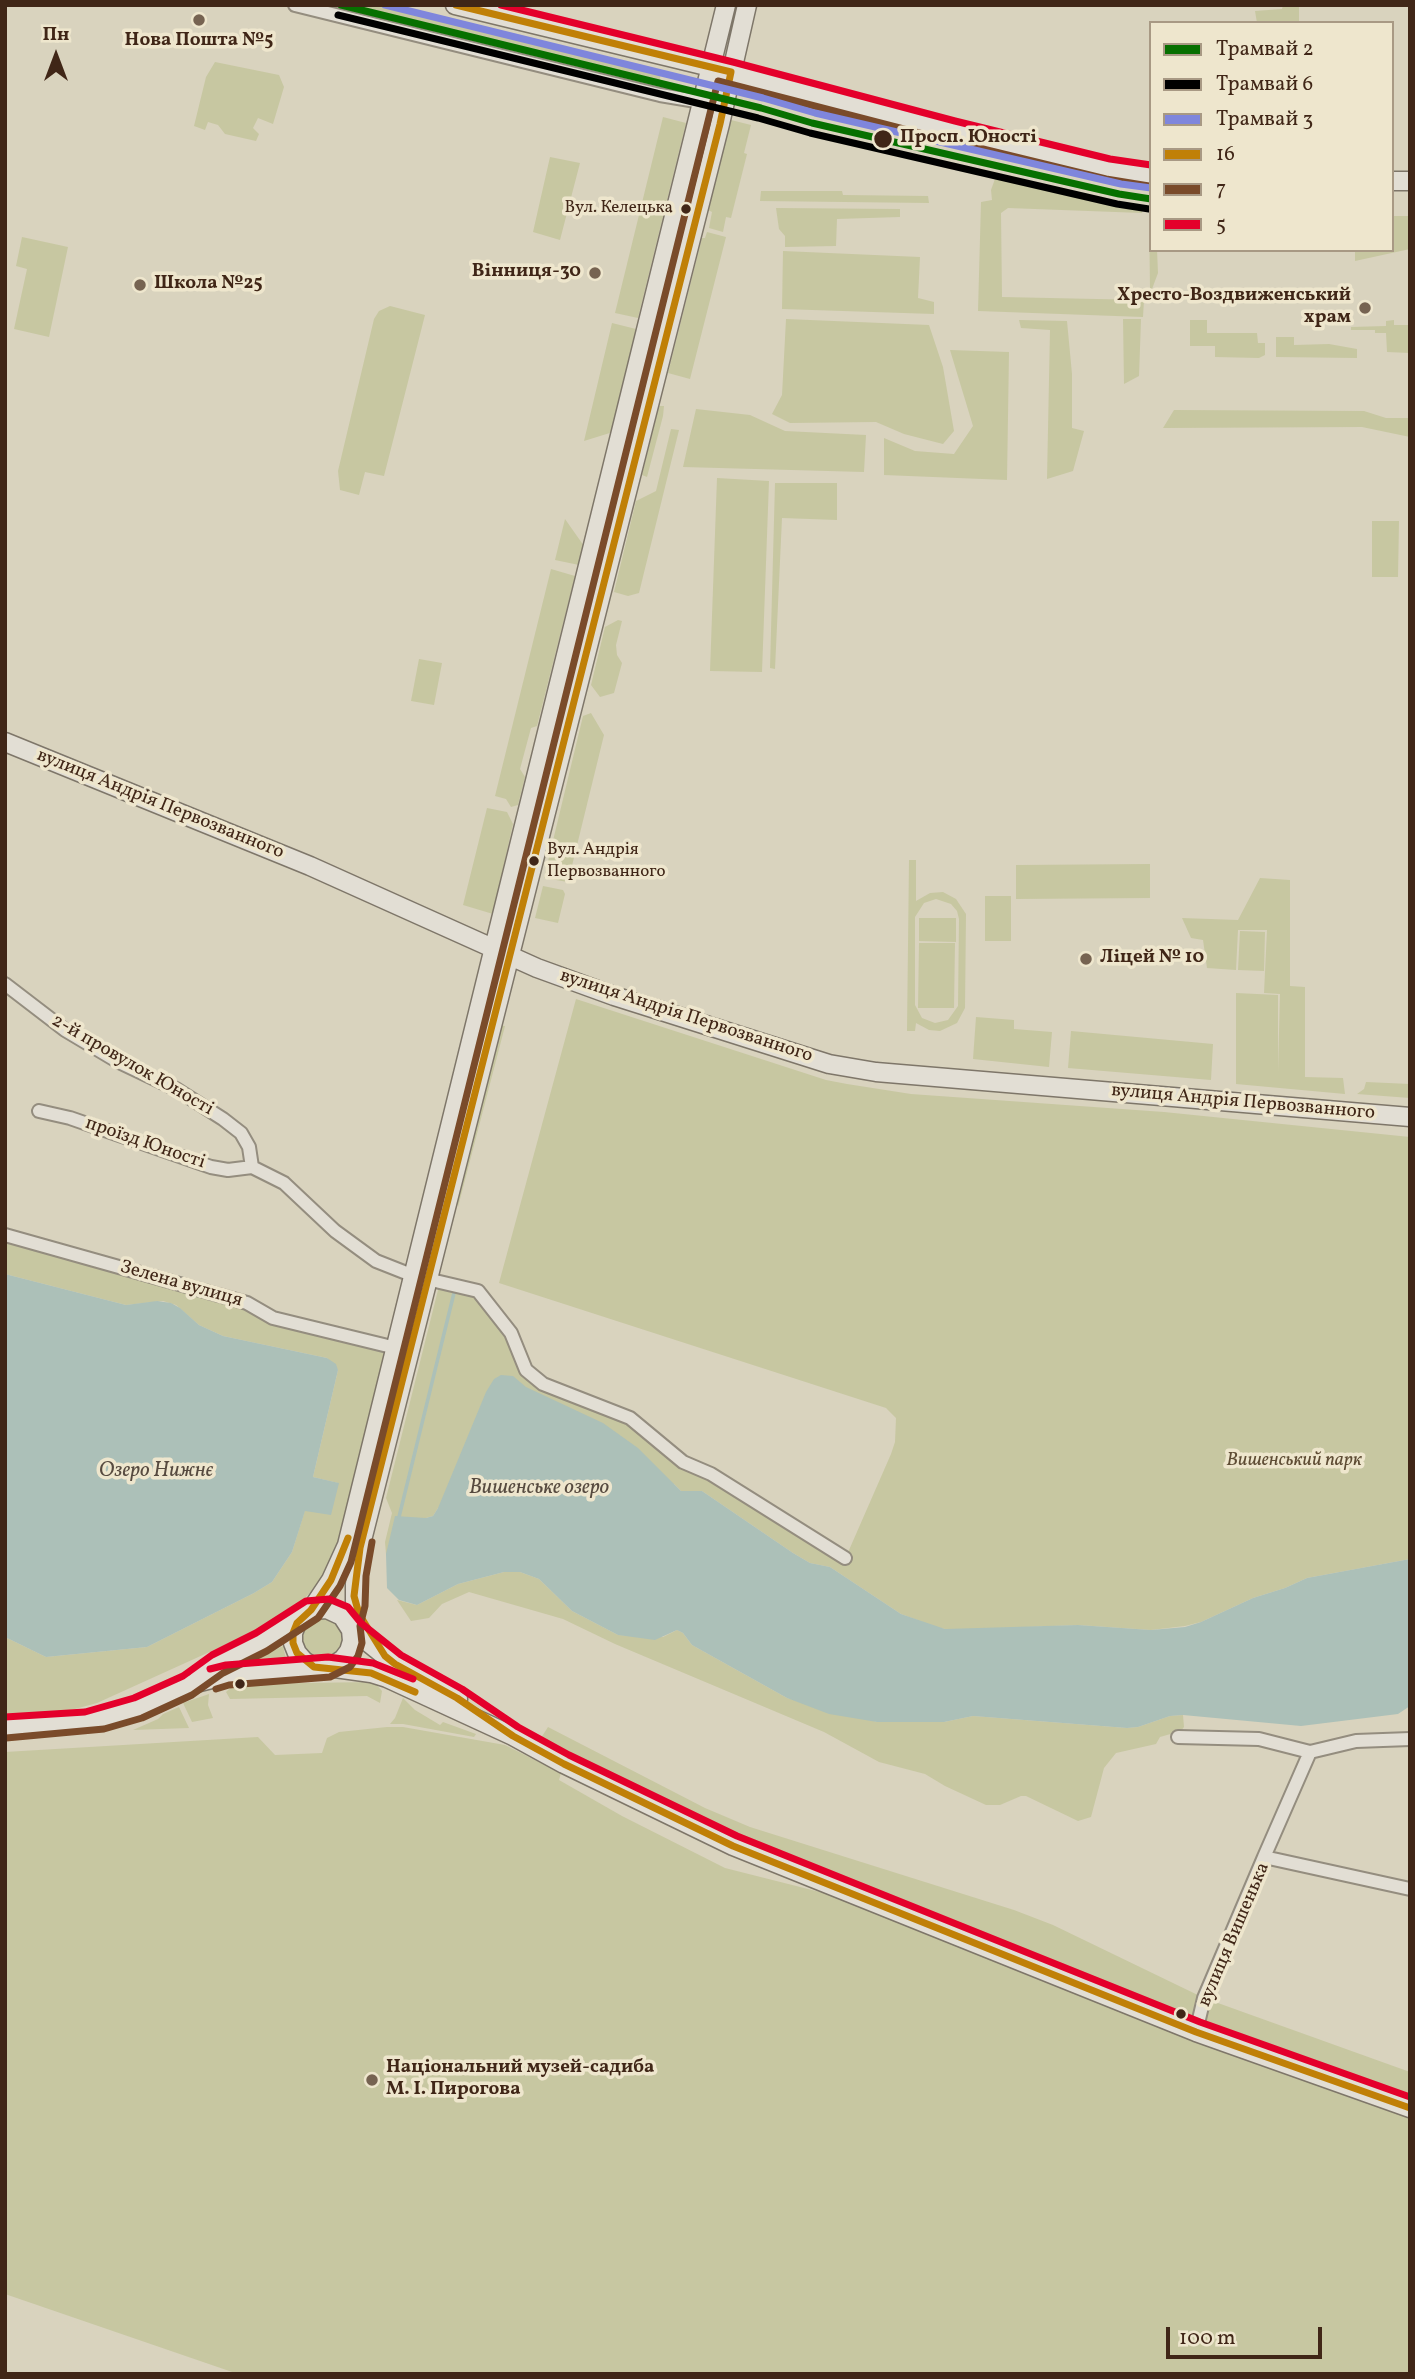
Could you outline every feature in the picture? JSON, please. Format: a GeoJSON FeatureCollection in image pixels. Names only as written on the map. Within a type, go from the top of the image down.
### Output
{"type":"FeatureCollection","features":[{"type":"Feature","properties":{"kind":"main road"},"geometry":{"type":"LineString","coordinates":[[455,5],[731,72],[952,131],[1108,169],[1149,176]]}},
{"type":"Feature","properties":{"kind":"main road"},"geometry":{"type":"LineString","coordinates":[[321,1667],[343,1659],[352,1641],[349,1626],[355,1604],[360,1548],[494,949],[726,5]]}},
{"type":"Feature","properties":{"kind":"main road"},"geometry":{"type":"LineString","coordinates":[[321,1667],[297,1653],[293,1633],[338,1568],[346,1545],[396,1349],[420,1277],[510,957],[720,124],[747,5]]}},
{"type":"Feature","properties":{"kind":"main road"},"geometry":{"type":"LineString","coordinates":[[607,486],[627,490]]}},
{"type":"Feature","properties":{"kind":"main road"},"geometry":{"type":"LineString","coordinates":[[559,682],[578,687]]}},
{"type":"Feature","properties":{"kind":"main road","name":"вулиця Андрія Первозванного"},"geometry":{"type":"LineString","coordinates":[[5,742],[235,834],[510,957],[621,998],[829,1064],[887,1073],[1410,1117]]}},
{"type":"Feature","properties":{"kind":"main road"},"geometry":{"type":"LineString","coordinates":[[355,1604],[363,1623],[385,1656]]}},
{"type":"Feature","properties":{"kind":"main road"},"geometry":{"type":"LineString","coordinates":[[5,1728],[102,1719],[138,1708],[188,1685],[218,1664],[319,1608],[335,1611],[385,1656],[457,1698],[513,1737]]}},
{"type":"Feature","properties":{"kind":"main road"},"geometry":{"type":"LineString","coordinates":[[188,1685],[227,1675],[321,1667],[371,1672],[513,1737],[733,1846],[1196,2032],[1410,2108]]}},
{"type":"Feature","properties":{"kind":"street"},"geometry":{"type":"LineString","coordinates":[[295,5],[660,95],[702,102]]}},
{"type":"Feature","properties":{"kind":"street","name":"2-й провулок Юності"},"geometry":{"type":"LineString","coordinates":[[5,984],[65,1030],[117,1061],[176,1088],[223,1119],[240,1133],[249,1147],[252,1167]]}},
{"type":"Feature","properties":{"kind":"street","name":"проїзд Юності"},"geometry":{"type":"LineString","coordinates":[[39,1111],[70,1118],[211,1167],[228,1170],[252,1167]]}},
{"type":"Feature","properties":{"kind":"street"},"geometry":{"type":"LineString","coordinates":[[252,1167],[284,1183],[335,1231],[376,1261],[420,1277],[473,1289],[482,1295],[511,1333],[526,1370],[543,1384],[630,1418],[682,1462],[711,1474],[845,1558]]}},
{"type":"Feature","properties":{"kind":"street","name":"Зелена вулиця"},"geometry":{"type":"LineString","coordinates":[[5,1235],[247,1303],[273,1318],[396,1349]]}},
{"type":"Feature","properties":{"kind":"street"},"geometry":{"type":"LineString","coordinates":[[1178,1737],[1259,1738],[1310,1752],[1356,1741],[1410,1739]]}},
{"type":"Feature","properties":{"kind":"street"},"geometry":{"type":"LineString","coordinates":[[1265,1857],[1310,1752]]}},
{"type":"Feature","properties":{"kind":"street","name":"вулиця Вишенька"},"geometry":{"type":"LineString","coordinates":[[1196,2032],[1204,1998],[1265,1857],[1410,1889]]}},
{"type":"Feature","properties":{"kind":"green space"},"geometry":{"type":"Polygon","coordinates":[[[318,5],[386,5],[661,74],[657,90],[318,5]]]}},
{"type":"Feature","properties":{"kind":"green space"},"geometry":{"type":"Polygon","coordinates":[[[1283,5],[1299,5],[1299,21],[1257,21],[1255,11],[1282,9],[1283,5]]]}},
{"type":"Feature","properties":{"kind":"green space"},"geometry":{"type":"Polygon","coordinates":[[[215,62],[279,75],[284,87],[273,124],[258,118],[253,128],[259,134],[256,141],[225,134],[218,125],[208,122],[205,130],[194,126],[206,77],[215,62]]]}},
{"type":"Feature","properties":{"kind":"green space"},"geometry":{"type":"Polygon","coordinates":[[[663,117],[686,123],[638,318],[615,313],[663,117]]]}},
{"type":"Feature","properties":{"kind":"green space"},"geometry":{"type":"Polygon","coordinates":[[[705,120],[711,121],[621,485],[616,483],[705,120]]]}},
{"type":"Feature","properties":{"kind":"green space"},"geometry":{"type":"Polygon","coordinates":[[[731,120],[751,125],[744,153],[747,154],[731,218],[726,217],[723,232],[709,228],[712,212],[708,210],[731,120]]]}},
{"type":"Feature","properties":{"kind":"green space"},"geometry":{"type":"Polygon","coordinates":[[[550,157],[580,163],[560,240],[533,232],[550,157]]]}},
{"type":"Feature","properties":{"kind":"green space"},"geometry":{"type":"Polygon","coordinates":[[[996,176],[1143,209],[1142,213],[1008,208],[1001,213],[1002,297],[1144,300],[1143,317],[978,311],[981,202],[992,200],[991,190],[996,176]]]}},
{"type":"Feature","properties":{"kind":"green space"},"geometry":{"type":"Polygon","coordinates":[[[761,191],[842,191],[843,195],[928,196],[929,203],[760,201],[761,191]]]}},
{"type":"Feature","properties":{"kind":"green space"},"geometry":{"type":"Polygon","coordinates":[[[776,208],[900,209],[900,217],[837,219],[836,246],[785,247],[785,236],[779,229],[776,208]]]}},
{"type":"Feature","properties":{"kind":"green space"},"geometry":{"type":"Polygon","coordinates":[[[1394,216],[1410,216],[1410,249],[1355,261],[1355,252],[1394,252],[1394,216]]]}},
{"type":"Feature","properties":{"kind":"green space"},"geometry":{"type":"Polygon","coordinates":[[[707,232],[726,237],[690,379],[668,373],[702,238],[705,238],[707,232]]]}},
{"type":"Feature","properties":{"kind":"green space"},"geometry":{"type":"Polygon","coordinates":[[[22,237],[68,247],[49,337],[14,329],[27,269],[16,266],[22,237]]]}},
{"type":"Feature","properties":{"kind":"green space"},"geometry":{"type":"Polygon","coordinates":[[[783,251],[920,257],[918,298],[934,302],[934,314],[782,309],[783,251]]]}},
{"type":"Feature","properties":{"kind":"green space"},"geometry":{"type":"Polygon","coordinates":[[[1150,252],[1157,252],[1158,273],[1150,289],[1150,252]]]}},
{"type":"Feature","properties":{"kind":"green space"},"geometry":{"type":"Polygon","coordinates":[[[390,306],[425,315],[384,476],[365,472],[359,495],[340,490],[338,471],[374,319],[379,311],[390,306]]]}},
{"type":"Feature","properties":{"kind":"green space"},"geometry":{"type":"Polygon","coordinates":[[[786,319],[929,325],[943,367],[954,431],[943,444],[904,434],[876,422],[790,423],[772,414],[782,395],[786,319]]]}},
{"type":"Feature","properties":{"kind":"green space"},"geometry":{"type":"Polygon","coordinates":[[[1123,319],[1141,319],[1139,376],[1124,384],[1123,319]]]}},
{"type":"Feature","properties":{"kind":"green space"},"geometry":{"type":"Polygon","coordinates":[[[1019,320],[1067,321],[1072,374],[1072,428],[1084,431],[1073,471],[1047,479],[1050,330],[1021,328],[1019,320]]]}},
{"type":"Feature","properties":{"kind":"green space"},"geometry":{"type":"Polygon","coordinates":[[[1190,320],[1207,320],[1207,333],[1257,333],[1258,343],[1265,343],[1265,355],[1259,358],[1215,357],[1215,346],[1190,346],[1190,320]]]}},
{"type":"Feature","properties":{"kind":"green space"},"geometry":{"type":"Polygon","coordinates":[[[1394,320],[1394,325],[1409,325],[1410,353],[1387,352],[1386,333],[1351,330],[1351,327],[1386,326],[1386,321],[1394,320]]]}},
{"type":"Feature","properties":{"kind":"green space"},"geometry":{"type":"Polygon","coordinates":[[[612,323],[636,329],[613,432],[584,441],[612,323]]]}},
{"type":"Feature","properties":{"kind":"green space"},"geometry":{"type":"Polygon","coordinates":[[[1276,337],[1294,337],[1294,345],[1329,344],[1357,349],[1357,358],[1276,357],[1276,337]]]}},
{"type":"Feature","properties":{"kind":"green space"},"geometry":{"type":"Polygon","coordinates":[[[950,350],[1009,352],[1007,480],[884,475],[884,438],[915,451],[954,454],[973,426],[950,350]]]}},
{"type":"Feature","properties":{"kind":"green space"},"geometry":{"type":"Polygon","coordinates":[[[659,406],[664,406],[663,416],[647,477],[642,475],[659,406]]]}},
{"type":"Feature","properties":{"kind":"green space"},"geometry":{"type":"Polygon","coordinates":[[[696,409],[750,415],[785,431],[866,435],[864,472],[683,467],[696,409]]]}},
{"type":"Feature","properties":{"kind":"green space"},"geometry":{"type":"Polygon","coordinates":[[[1174,410],[1364,411],[1386,418],[1410,418],[1410,437],[1362,427],[1163,428],[1174,410]]]}},
{"type":"Feature","properties":{"kind":"green space"},"geometry":{"type":"Polygon","coordinates":[[[671,429],[679,430],[639,593],[628,596],[614,592],[636,501],[656,491],[671,429]]]}},
{"type":"Feature","properties":{"kind":"green space"},"geometry":{"type":"Polygon","coordinates":[[[717,478],[769,481],[762,672],[710,671],[717,478]]]}},
{"type":"Feature","properties":{"kind":"green space"},"geometry":{"type":"Polygon","coordinates":[[[775,483],[837,483],[837,520],[782,518],[775,669],[770,668],[775,483]]]}},
{"type":"Feature","properties":{"kind":"green space"},"geometry":{"type":"Polygon","coordinates":[[[613,493],[618,495],[573,680],[567,679],[613,493]]]}},
{"type":"Feature","properties":{"kind":"green space"},"geometry":{"type":"Polygon","coordinates":[[[565,519],[584,546],[579,565],[555,560],[565,519]]]}},
{"type":"Feature","properties":{"kind":"green space"},"geometry":{"type":"Polygon","coordinates":[[[1372,521],[1399,521],[1398,577],[1372,577],[1372,521]]]}},
{"type":"Feature","properties":{"kind":"green space"},"geometry":{"type":"Polygon","coordinates":[[[551,569],[575,576],[537,726],[531,728],[520,769],[525,777],[518,805],[511,807],[506,799],[495,796],[551,569]]]}},
{"type":"Feature","properties":{"kind":"green space"},"geometry":{"type":"Polygon","coordinates":[[[618,620],[622,621],[616,645],[617,655],[622,663],[614,693],[600,697],[591,685],[605,627],[618,620]]]}},
{"type":"Feature","properties":{"kind":"green space"},"geometry":{"type":"Polygon","coordinates":[[[419,659],[442,663],[434,705],[411,701],[419,659]]]}},
{"type":"Feature","properties":{"kind":"green space"},"geometry":{"type":"Polygon","coordinates":[[[591,713],[604,735],[568,882],[544,878],[583,716],[591,713]]]}},
{"type":"Feature","properties":{"kind":"green space"},"geometry":{"type":"Polygon","coordinates":[[[487,808],[507,812],[513,824],[493,914],[463,905],[487,808]]]}},
{"type":"Feature","properties":{"kind":"green space"},"geometry":{"type":"Polygon","coordinates":[[[909,860],[916,860],[916,901],[930,893],[943,892],[956,899],[966,914],[965,1008],[957,1023],[940,1031],[929,1030],[916,1023],[915,1031],[907,1031],[909,860]],[[936,899],[924,903],[915,917],[915,1005],[922,1018],[935,1023],[948,1020],[958,1006],[959,919],[951,904],[936,899]]]}},
{"type":"Feature","properties":{"kind":"green space"},"geometry":{"type":"Polygon","coordinates":[[[1150,864],[1150,898],[1016,899],[1016,865],[1150,864]]]}},
{"type":"Feature","properties":{"kind":"green space"},"geometry":{"type":"Polygon","coordinates":[[[1260,878],[1290,880],[1290,986],[1305,987],[1305,1077],[1343,1078],[1345,1094],[1236,1084],[1236,993],[1278,995],[1278,1072],[1280,994],[1264,993],[1267,930],[1238,930],[1236,970],[1207,968],[1203,940],[1191,938],[1182,918],[1238,920],[1260,878]]]}},
{"type":"Feature","properties":{"kind":"green space"},"geometry":{"type":"Polygon","coordinates":[[[543,886],[563,890],[565,894],[558,923],[535,918],[543,886]]]}},
{"type":"Feature","properties":{"kind":"green space"},"geometry":{"type":"Polygon","coordinates":[[[985,896],[1011,896],[1011,941],[985,941],[985,896]]]}},
{"type":"Feature","properties":{"kind":"green space"},"geometry":{"type":"Polygon","coordinates":[[[919,918],[956,918],[956,942],[919,941],[919,918]]]}},
{"type":"Feature","properties":{"kind":"green space"},"geometry":{"type":"Polygon","coordinates":[[[1240,931],[1265,932],[1264,971],[1238,970],[1240,931]]]}},
{"type":"Feature","properties":{"kind":"green space"},"geometry":{"type":"Polygon","coordinates":[[[919,943],[955,943],[954,1008],[918,1008],[919,943]]]}},
{"type":"Feature","properties":{"kind":"green space","name":"Вишенський парк"},"geometry":{"type":"Polygon","coordinates":[[[576,999],[826,1080],[847,1084],[911,1094],[1164,1112],[1410,1137],[1410,1559],[1307,1578],[1253,1598],[1201,1622],[1185,1626],[1151,1630],[1078,1625],[952,1630],[901,1614],[830,1567],[810,1563],[793,1553],[702,1491],[681,1491],[674,1484],[438,1508],[433,1516],[426,1518],[418,1540],[386,1554],[385,1542],[392,1513],[386,1498],[440,1282],[482,1295],[526,1370],[619,1413],[669,1449],[846,1557],[891,1454],[895,1442],[896,1418],[886,1408],[499,1283],[576,999]]]}},
{"type":"Feature","properties":{"kind":"green space"},"geometry":{"type":"Polygon","coordinates":[[[976,1017],[1014,1020],[1014,1029],[1052,1032],[1049,1067],[973,1059],[976,1017]]]}},
{"type":"Feature","properties":{"kind":"green space"},"geometry":{"type":"Polygon","coordinates":[[[493,1024],[505,1026],[458,1207],[453,1180],[493,1024]]]}},
{"type":"Feature","properties":{"kind":"green space"},"geometry":{"type":"Polygon","coordinates":[[[1071,1031],[1213,1044],[1211,1080],[1068,1068],[1071,1031]]]}},
{"type":"Feature","properties":{"kind":"green space"},"geometry":{"type":"Polygon","coordinates":[[[1366,1082],[1410,1084],[1410,1098],[1357,1094],[1364,1089],[1366,1082]]]}},
{"type":"Feature","properties":{"kind":"green space"},"geometry":{"type":"Polygon","coordinates":[[[5,1235],[387,1346],[336,1552],[322,1580],[302,1601],[269,1625],[97,1703],[60,1713],[5,1718],[5,1637],[46,1657],[147,1647],[272,1582],[292,1552],[305,1510],[338,1483],[313,1477],[338,1370],[327,1358],[223,1336],[199,1325],[176,1305],[163,1301],[126,1305],[5,1274],[5,1235]]]}},
{"type":"Feature","properties":{"kind":"green space"},"geometry":{"type":"Polygon","coordinates":[[[504,1572],[520,1572],[539,1579],[572,1611],[618,1635],[663,1637],[677,1630],[683,1633],[692,1645],[787,1698],[877,1722],[944,1722],[973,1716],[1127,1728],[1183,1715],[1184,1727],[1181,1731],[1160,1737],[1156,1744],[1116,1753],[1104,1768],[1091,1817],[1078,1821],[1026,1796],[1000,1805],[986,1805],[925,1774],[879,1762],[824,1732],[615,1644],[563,1619],[469,1592],[442,1604],[429,1618],[411,1621],[397,1600],[417,1605],[458,1584],[504,1572]]]}},
{"type":"Feature","properties":{"kind":"green space"},"geometry":{"type":"Polygon","coordinates":[[[323,1619],[337,1625],[343,1639],[337,1653],[323,1659],[309,1653],[303,1639],[309,1625],[323,1619]]]}},
{"type":"Feature","properties":{"kind":"green space"},"geometry":{"type":"Polygon","coordinates":[[[283,1646],[286,1659],[290,1663],[247,1664],[283,1646]]]}},
{"type":"Feature","properties":{"kind":"green space"},"geometry":{"type":"Polygon","coordinates":[[[371,1682],[382,1691],[380,1703],[367,1696],[230,1699],[226,1692],[232,1686],[240,1684],[371,1682]]]}},
{"type":"Feature","properties":{"kind":"green space"},"geometry":{"type":"Polygon","coordinates":[[[209,1694],[208,1705],[213,1718],[192,1722],[183,1703],[209,1694]]]}},
{"type":"Feature","properties":{"kind":"green space"},"geometry":{"type":"Polygon","coordinates":[[[403,1698],[415,1710],[440,1725],[443,1722],[476,1734],[474,1737],[390,1724],[403,1698]]]}},
{"type":"Feature","properties":{"kind":"green space"},"geometry":{"type":"Polygon","coordinates":[[[179,1707],[189,1728],[133,1730],[158,1719],[179,1707]]]}},
{"type":"Feature","properties":{"kind":"green space"},"geometry":{"type":"Polygon","coordinates":[[[403,1727],[505,1745],[561,1773],[559,1780],[622,1816],[725,1868],[895,1911],[1410,2108],[1410,2374],[238,2374],[5,2294],[5,1752],[258,1737],[275,1755],[322,1753],[327,1738],[339,1732],[403,1727]]]}},
{"type":"Feature","properties":{"kind":"green space"},"geometry":{"type":"Polygon","coordinates":[[[548,1727],[705,1808],[750,1827],[1014,1910],[1053,1925],[1204,1998],[1410,2072],[1410,2100],[1198,2025],[736,1838],[539,1741],[548,1727]]]}},
{"type":"Feature","properties":{"kind":"water","name":"Озеро Нижнє"},"geometry":{"type":"Polygon","coordinates":[[[5,1274],[126,1305],[157,1301],[171,1303],[199,1325],[223,1336],[327,1358],[336,1364],[338,1370],[313,1477],[339,1483],[331,1515],[305,1511],[292,1552],[272,1582],[147,1647],[46,1657],[5,1637],[5,1274]]]}},
{"type":"Feature","properties":{"kind":"water","name":"Вишенське озеро"},"geometry":{"type":"Polygon","coordinates":[[[501,1375],[513,1376],[526,1387],[603,1423],[638,1448],[681,1491],[702,1491],[810,1563],[830,1567],[901,1614],[945,1629],[1078,1625],[1151,1630],[1185,1627],[1307,1578],[1410,1559],[1410,1706],[1398,1714],[1301,1726],[1183,1715],[1127,1728],[973,1716],[944,1722],[877,1722],[829,1714],[787,1698],[692,1645],[683,1633],[677,1630],[655,1640],[618,1635],[572,1611],[539,1579],[520,1572],[504,1572],[458,1584],[417,1605],[399,1600],[387,1588],[386,1554],[395,1516],[433,1516],[486,1392],[494,1379],[501,1375]]]}},
{"type":"Feature","properties":{"kind":"waterway"},"geometry":{"type":"LineString","coordinates":[[399,1517],[454,1293]]}},
{"type":"Feature","properties":{"kind":"tram line","name":"2"},"geometry":{"type":"LineString","coordinates":[[341,5],[761,108],[812,123],[1149,199]]}},
{"type":"Feature","properties":{"kind":"tram line","name":"3"},"geometry":{"type":"LineString","coordinates":[[385,5],[815,113],[1121,184],[1149,188]]}},
{"type":"Feature","properties":{"kind":"tram line","name":"6"},"geometry":{"type":"LineString","coordinates":[[338,15],[810,133],[1117,204],[1149,209]]}},
{"type":"Feature","properties":{"kind":"transit line","name":"16"},"geometry":{"type":"LineString","coordinates":[[456,5],[731,72],[360,1548],[354,1596],[359,1614],[385,1656],[395,1664],[457,1698],[513,1736],[564,1764],[733,1846],[1196,2032],[1410,2108]]}},
{"type":"Feature","properties":{"kind":"transit line","name":"5"},"geometry":{"type":"LineString","coordinates":[[501,5],[733,62],[955,121],[1110,159],[1149,165]]}},
{"type":"Feature","properties":{"kind":"transit line","name":"7"},"geometry":{"type":"LineString","coordinates":[[6,1738],[104,1729],[142,1718],[192,1695],[223,1673],[267,1651],[318,1618],[340,1586],[351,1562],[718,81],[950,141],[1106,179],[1149,186]]}},
{"type":"Feature","properties":{"kind":"transit line","name":"16"},"geometry":{"type":"LineString","coordinates":[[348,1538],[331,1580],[311,1610],[297,1623],[293,1633],[297,1653],[314,1667],[371,1673],[415,1692]]}},
{"type":"Feature","properties":{"kind":"transit line","name":"7"},"geometry":{"type":"LineString","coordinates":[[216,1689],[229,1685],[330,1677],[350,1667],[358,1656],[362,1643],[360,1626],[365,1606],[366,1576],[372,1542]]}},
{"type":"Feature","properties":{"kind":"transit line","name":"5"},"geometry":{"type":"LineString","coordinates":[[5,1717],[85,1712],[134,1698],[183,1676],[212,1655],[256,1633],[306,1601],[329,1599],[348,1607],[361,1623],[401,1655],[462,1689],[518,1727],[569,1755],[737,1836],[1200,2022],[1410,2097]]}},
{"type":"Feature","properties":{"kind":"transit line","name":"5"},"geometry":{"type":"LineString","coordinates":[[210,1669],[226,1665],[328,1657],[373,1663],[413,1679]]}},
{"type":"Feature","properties":{"kind":"place","name":"Нова Пошта №5"},"geometry":{"type":"Point","coordinates":[199,20]}},
{"type":"Feature","properties":{"kind":"place","name":"Просп. Юності"},"geometry":{"type":"Point","coordinates":[883,139]}},
{"type":"Feature","properties":{"kind":"place","name":"Вул. Келецька"},"geometry":{"type":"Point","coordinates":[686,209]}},
{"type":"Feature","properties":{"kind":"place","name":"Вінниця-30"},"geometry":{"type":"Point","coordinates":[595,273]}},
{"type":"Feature","properties":{"kind":"place","name":"Школа №25"},"geometry":{"type":"Point","coordinates":[140,285]}},
{"type":"Feature","properties":{"kind":"place","name":"Хресто-Воздвиженський храм"},"geometry":{"type":"Point","coordinates":[1365,308]}},
{"type":"Feature","properties":{"kind":"place","name":"Вул. Андрія Первозванного"},"geometry":{"type":"Point","coordinates":[534,861]}},
{"type":"Feature","properties":{"kind":"place","name":"Ліцей № 10"},"geometry":{"type":"Point","coordinates":[1086,959]}},
{"type":"Feature","properties":{"kind":"place","name":"Національний музей-садиба М. І. Пирогова"},"geometry":{"type":"Point","coordinates":[372,2080]}}]}
